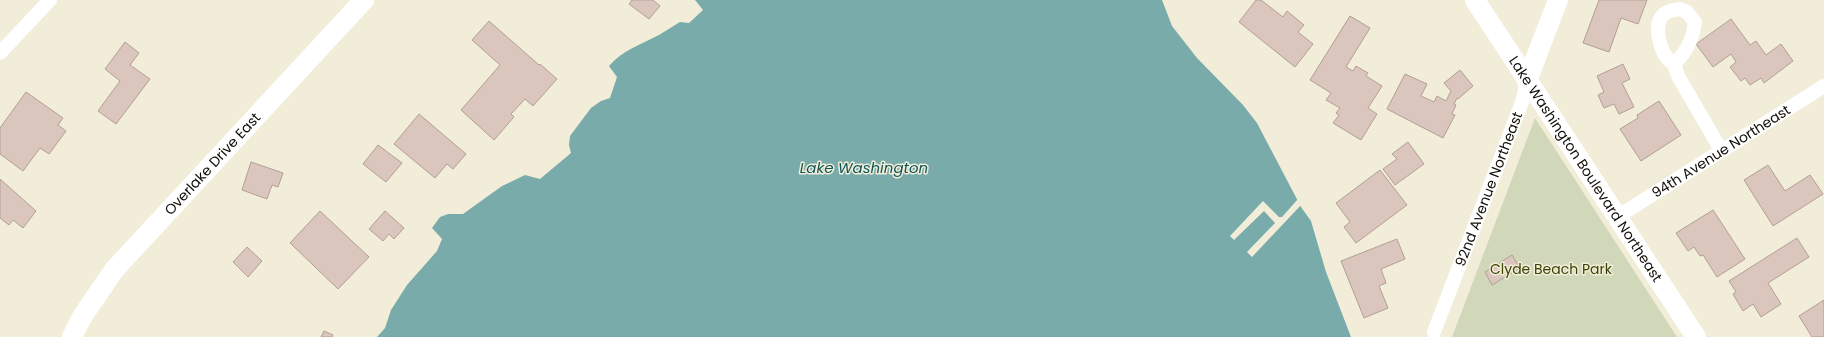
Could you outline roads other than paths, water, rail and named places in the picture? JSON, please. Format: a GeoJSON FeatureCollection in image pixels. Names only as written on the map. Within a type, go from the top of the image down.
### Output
{"type":"FeatureCollection","features":[{"type":"Feature","properties":{"kind":"main road","name":"Overlake Drive East"},"geometry":{"type":"LineString","coordinates":[[72,337],[82,317],[118,265],[364,0]]}},
{"type":"Feature","properties":{"kind":"main road","name":"Lake Washington Boulevard Northeast"},"geometry":{"type":"LineString","coordinates":[[1475,0],[1696,337]]}},
{"type":"Feature","properties":{"kind":"main road","name":"92nd Avenue Northeast"},"geometry":{"type":"LineString","coordinates":[[1527,81],[1558,0]]}},
{"type":"Feature","properties":{"kind":"street"},"geometry":{"type":"LineString","coordinates":[[0,53],[50,0]]}},
{"type":"Feature","properties":{"kind":"street"},"geometry":{"type":"LineString","coordinates":[[1674,64],[1678,76],[1721,150]]}},
{"type":"Feature","properties":{"kind":"street","name":"92nd Avenue Northeast"},"geometry":{"type":"LineString","coordinates":[[1434,332],[1522,102],[1527,81]]}},
{"type":"Feature","properties":{"kind":"street","name":"94th Avenue Northeast"},"geometry":{"type":"LineString","coordinates":[[1617,217],[1824,86]]}},
{"type":"Feature","properties":{"kind":"water","name":"Lake Washington"},"geometry":{"type":"Polygon","coordinates":[[[695,0],[1162,0],[1172,26],[1197,58],[1243,105],[1257,123],[1301,207],[1311,221],[1326,272],[1351,337],[377,337],[385,328],[391,310],[407,285],[437,251],[442,239],[432,228],[440,217],[448,214],[463,214],[502,186],[525,175],[540,179],[571,153],[569,145],[570,136],[591,108],[601,101],[610,98],[617,77],[609,66],[614,60],[626,52],[680,22],[689,23],[703,10],[695,0]]]}},
{"type":"Feature","properties":{"kind":"park label","name":"Clyde Beach Park"},"geometry":{"type":"Point","coordinates":[1551,269]}}]}
